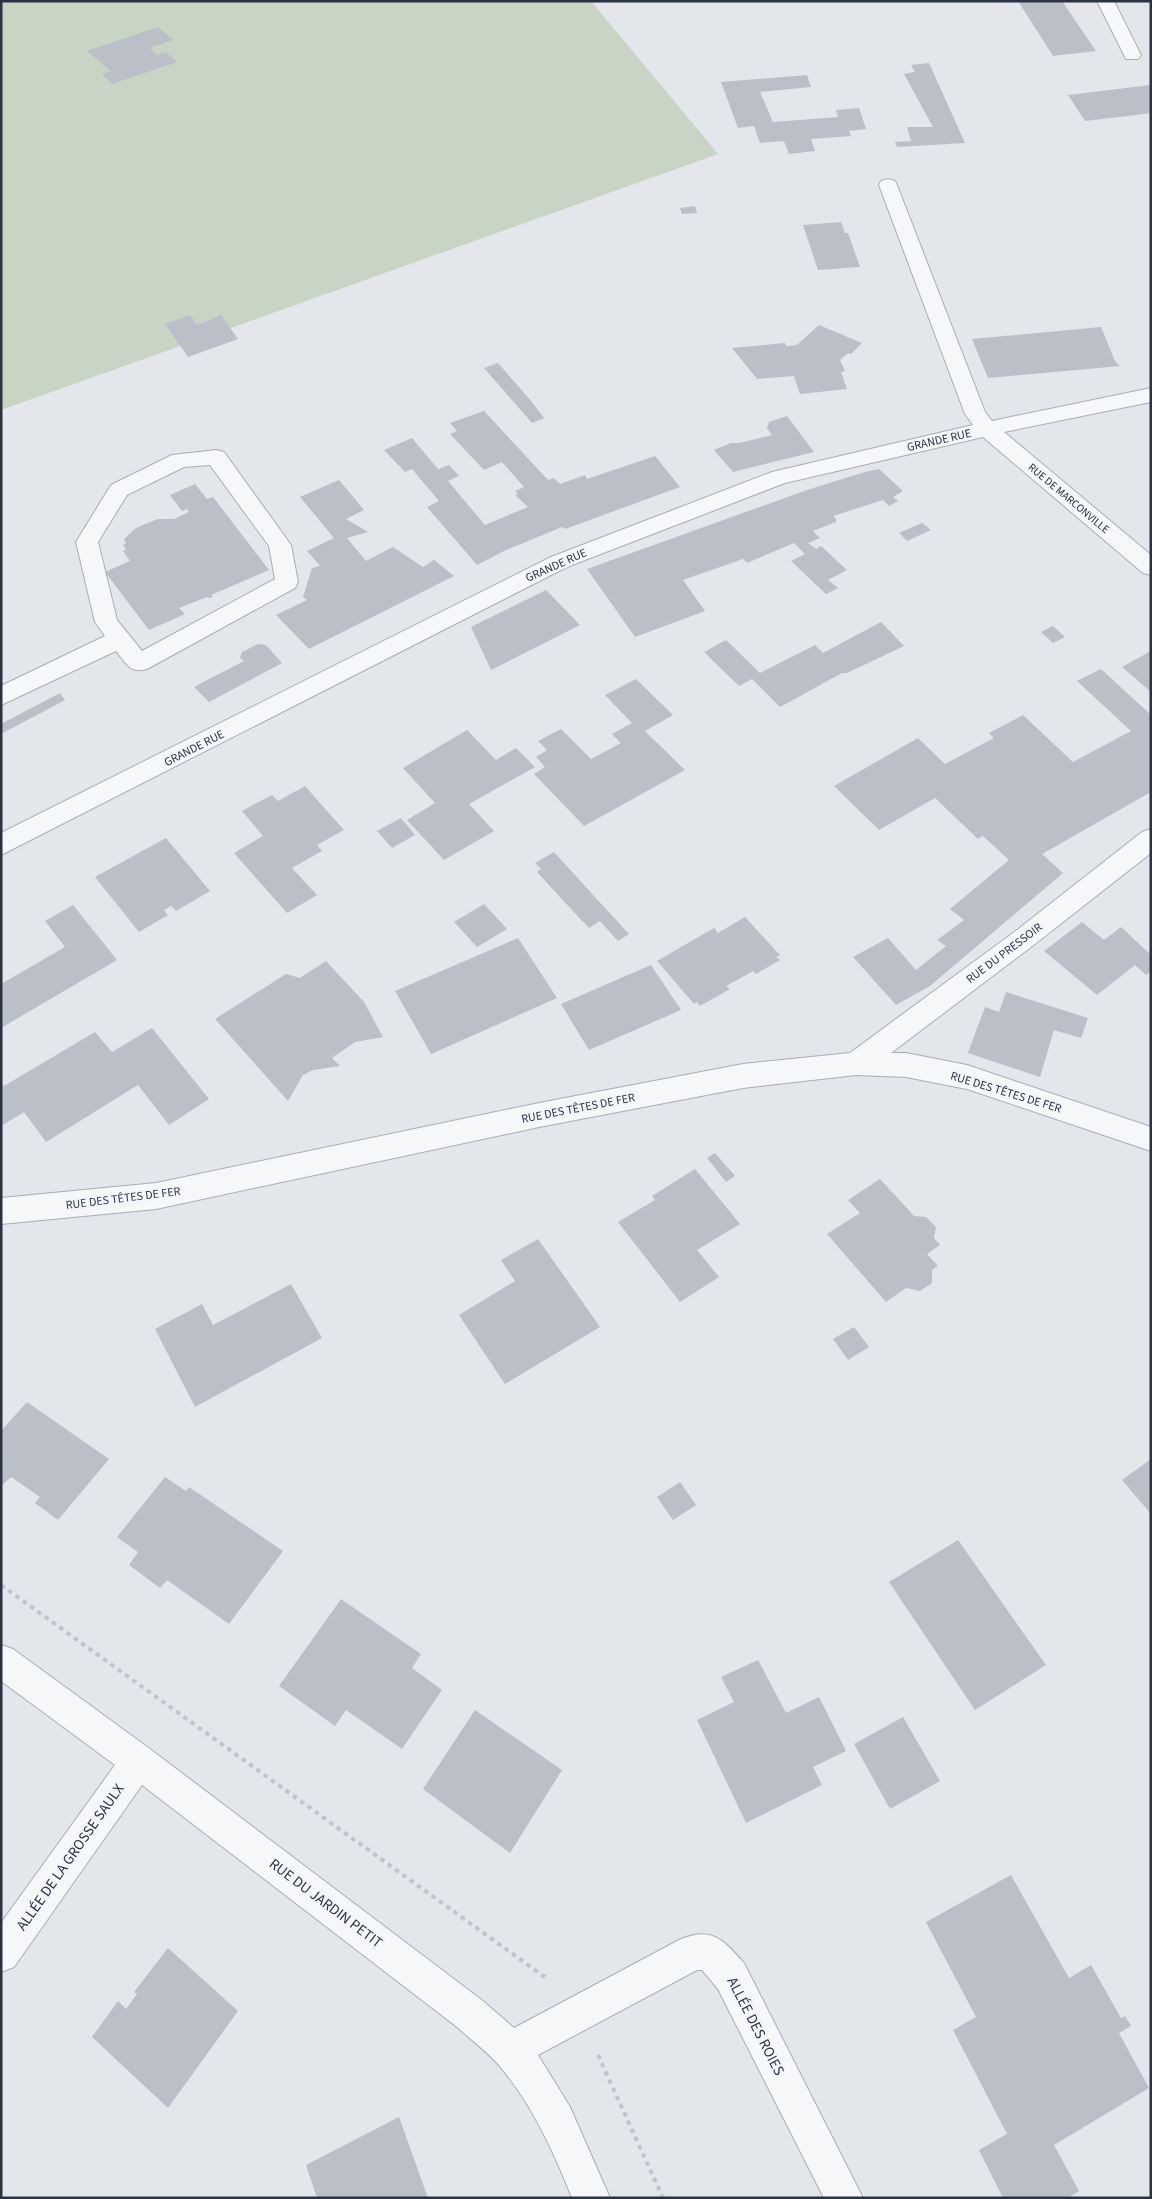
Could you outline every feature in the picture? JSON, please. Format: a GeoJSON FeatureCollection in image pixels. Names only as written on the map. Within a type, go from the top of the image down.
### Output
{"type":"FeatureCollection","features":[{"type":"Feature","properties":{"kind":"street"},"geometry":{"type":"LineString","coordinates":[[1105,1],[1132,55]]}},
{"type":"Feature","properties":{"kind":"street","name":"RUE DE MARCONVILLE"},"geometry":{"type":"LineString","coordinates":[[888,185],[975,414],[987,429],[1151,567]]}},
{"type":"Feature","properties":{"kind":"street","name":"GRANDE RUE"},"geometry":{"type":"LineString","coordinates":[[1,845],[559,562],[780,477],[987,429],[1151,395]]}},
{"type":"Feature","properties":{"kind":"street"},"geometry":{"type":"LineString","coordinates":[[216,457],[280,545],[287,582],[139,662],[120,639],[106,622],[87,542],[119,490],[180,460],[216,457]]}},
{"type":"Feature","properties":{"kind":"street"},"geometry":{"type":"LineString","coordinates":[[1,696],[120,639]]}},
{"type":"Feature","properties":{"kind":"street","name":"RUE DU PRESSOIR"},"geometry":{"type":"LineString","coordinates":[[856,1064],[1026,937],[1151,840]]}},
{"type":"Feature","properties":{"kind":"street","name":"RUE DES TÊTES DE FER"},"geometry":{"type":"LineString","coordinates":[[1,1211],[156,1196],[587,1106],[743,1076],[856,1064],[906,1065],[967,1077],[1151,1139]]}},
{"type":"Feature","properties":{"kind":"street","name":"RUE DU JARDIN PETIT"},"geometry":{"type":"LineString","coordinates":[[1,1661],[138,1761],[462,2008],[510,2050],[545,2098],[570,2143],[591,2198]]}},
{"type":"Feature","properties":{"kind":"street","name":"ALLÉE DE LA GROSSE SAULX"},"geometry":{"type":"LineString","coordinates":[[1,1954],[138,1761]]}},
{"type":"Feature","properties":{"kind":"street","name":"ALLÉE DES ROIES"},"geometry":{"type":"LineString","coordinates":[[510,2050],[694,1952],[711,1953],[731,1976],[844,2198]]}},
{"type":"Feature","properties":{"kind":"path"},"geometry":{"type":"LineString","coordinates":[[1,1585],[542,1974],[579,2013],[663,2198]]}},
{"type":"Feature","properties":{"kind":"green space"},"geometry":{"type":"Polygon","coordinates":[[[1,1],[591,1],[718,154],[1,410],[1,1]]]}},
{"type":"Feature","properties":{"kind":"building"},"geometry":{"type":"Polygon","coordinates":[[[1018,1],[1062,1],[1096,51],[1053,56],[1018,1]]]}},
{"type":"Feature","properties":{"kind":"building"},"geometry":{"type":"Polygon","coordinates":[[[158,27],[173,40],[150,48],[157,55],[166,52],[177,62],[112,84],[102,74],[111,71],[87,51],[158,27]]]}},
{"type":"Feature","properties":{"kind":"building"},"geometry":{"type":"Polygon","coordinates":[[[929,63],[965,143],[897,147],[895,142],[911,141],[907,127],[933,127],[904,74],[915,72],[911,65],[929,63]]]}},
{"type":"Feature","properties":{"kind":"building"},"geometry":{"type":"Polygon","coordinates":[[[807,75],[811,87],[760,92],[773,122],[838,117],[836,110],[859,108],[866,129],[849,131],[851,136],[811,139],[815,151],[789,154],[784,141],[760,143],[754,126],[738,128],[721,82],[807,75]]]}},
{"type":"Feature","properties":{"kind":"building"},"geometry":{"type":"Polygon","coordinates":[[[1151,85],[1151,113],[1136,115],[1085,121],[1068,95],[1151,85]]]}},
{"type":"Feature","properties":{"kind":"building"},"geometry":{"type":"Polygon","coordinates":[[[695,206],[697,213],[682,214],[680,208],[695,206]]]}},
{"type":"Feature","properties":{"kind":"building"},"geometry":{"type":"Polygon","coordinates":[[[841,222],[845,233],[848,233],[860,267],[818,270],[803,225],[841,222]]]}},
{"type":"Feature","properties":{"kind":"building"},"geometry":{"type":"Polygon","coordinates":[[[190,315],[197,325],[221,315],[238,339],[188,357],[165,324],[190,315]]]}},
{"type":"Feature","properties":{"kind":"building"},"geometry":{"type":"Polygon","coordinates":[[[819,325],[862,343],[851,354],[848,353],[840,360],[845,371],[841,372],[847,389],[800,394],[794,376],[757,379],[732,348],[785,343],[786,346],[797,345],[819,325]]]}},
{"type":"Feature","properties":{"kind":"building"},"geometry":{"type":"Polygon","coordinates":[[[1101,327],[1115,361],[1120,366],[988,378],[972,339],[1101,327]]]}},
{"type":"Feature","properties":{"kind":"building"},"geometry":{"type":"Polygon","coordinates":[[[498,363],[544,418],[532,423],[484,368],[498,363]]]}},
{"type":"Feature","properties":{"kind":"building"},"geometry":{"type":"Polygon","coordinates":[[[484,411],[548,480],[554,478],[560,484],[585,475],[587,479],[655,456],[680,487],[565,529],[562,527],[506,550],[477,565],[427,507],[439,501],[412,469],[405,472],[384,450],[412,438],[438,469],[449,465],[459,476],[448,481],[485,525],[528,507],[515,495],[518,494],[515,491],[524,487],[502,462],[484,470],[450,434],[457,431],[450,423],[484,411]]]}},
{"type":"Feature","properties":{"kind":"building"},"geometry":{"type":"Polygon","coordinates":[[[787,416],[814,452],[733,472],[714,450],[731,443],[739,443],[772,435],[767,428],[769,422],[787,416]]]}},
{"type":"Feature","properties":{"kind":"building"},"geometry":{"type":"Polygon","coordinates":[[[879,469],[903,491],[893,497],[898,501],[889,506],[883,500],[833,516],[836,522],[813,531],[820,538],[808,543],[816,549],[821,546],[847,570],[828,580],[838,588],[826,594],[791,561],[805,554],[794,543],[747,563],[743,559],[683,580],[705,611],[635,637],[587,569],[807,490],[879,469]]]}},
{"type":"Feature","properties":{"kind":"building"},"geometry":{"type":"Polygon","coordinates":[[[339,480],[364,510],[346,519],[368,532],[347,538],[366,561],[393,547],[423,567],[434,560],[454,576],[309,649],[276,615],[307,600],[303,597],[312,568],[320,566],[307,551],[334,538],[300,497],[339,480]]]}},
{"type":"Feature","properties":{"kind":"building"},"geometry":{"type":"Polygon","coordinates":[[[195,484],[207,499],[213,497],[269,570],[211,595],[213,597],[207,597],[179,608],[185,614],[149,630],[105,572],[130,561],[123,551],[126,549],[123,545],[126,543],[124,539],[136,528],[158,519],[174,519],[189,512],[187,509],[182,511],[170,495],[195,484]]]}},
{"type":"Feature","properties":{"kind":"building"},"geometry":{"type":"Polygon","coordinates":[[[922,523],[931,530],[907,541],[899,533],[922,523]]]}},
{"type":"Feature","properties":{"kind":"building"},"geometry":{"type":"Polygon","coordinates":[[[546,590],[580,625],[491,670],[471,627],[546,590]]]}},
{"type":"Feature","properties":{"kind":"building"},"geometry":{"type":"Polygon","coordinates":[[[881,622],[904,646],[847,673],[842,673],[780,707],[752,679],[739,686],[704,652],[726,640],[760,673],[815,645],[823,653],[881,622]]]}},
{"type":"Feature","properties":{"kind":"building"},"geometry":{"type":"Polygon","coordinates":[[[1053,626],[1065,637],[1053,643],[1041,632],[1053,626]]]}},
{"type":"Feature","properties":{"kind":"building"},"geometry":{"type":"Polygon","coordinates":[[[258,644],[266,645],[282,663],[209,702],[194,687],[244,661],[240,658],[242,652],[258,644]]]}},
{"type":"Feature","properties":{"kind":"building"},"geometry":{"type":"Polygon","coordinates":[[[1151,651],[1151,692],[1122,667],[1151,651]]]}},
{"type":"Feature","properties":{"kind":"building"},"geometry":{"type":"Polygon","coordinates":[[[1101,669],[1151,715],[1151,792],[1042,854],[1063,873],[930,986],[896,1005],[853,957],[888,938],[916,970],[946,946],[937,940],[964,920],[950,909],[1009,860],[983,836],[978,839],[935,798],[879,830],[834,786],[918,738],[945,764],[994,738],[989,733],[1023,715],[1073,762],[1131,731],[1077,681],[1101,669]]]}},
{"type":"Feature","properties":{"kind":"building"},"geometry":{"type":"Polygon","coordinates":[[[636,679],[673,715],[645,731],[685,770],[584,826],[534,774],[545,767],[536,757],[547,750],[538,741],[561,729],[591,759],[621,743],[612,734],[632,723],[605,695],[636,679]]]}},
{"type":"Feature","properties":{"kind":"building"},"geometry":{"type":"Polygon","coordinates":[[[60,693],[65,700],[1,734],[1,724],[60,693]]]}},
{"type":"Feature","properties":{"kind":"building"},"geometry":{"type":"Polygon","coordinates":[[[467,730],[496,760],[516,748],[535,767],[469,804],[494,831],[444,860],[407,820],[435,803],[403,768],[467,730]]]}},
{"type":"Feature","properties":{"kind":"building"},"geometry":{"type":"Polygon","coordinates":[[[305,786],[344,830],[317,845],[322,851],[292,868],[317,895],[287,913],[234,853],[263,836],[242,811],[272,795],[278,801],[305,786]]]}},
{"type":"Feature","properties":{"kind":"building"},"geometry":{"type":"Polygon","coordinates":[[[401,818],[415,835],[392,848],[377,831],[401,818]]]}},
{"type":"Feature","properties":{"kind":"building"},"geometry":{"type":"Polygon","coordinates":[[[166,838],[210,891],[176,911],[171,906],[164,910],[168,915],[139,932],[95,877],[166,838]]]}},
{"type":"Feature","properties":{"kind":"building"},"geometry":{"type":"Polygon","coordinates":[[[554,852],[629,934],[618,941],[600,921],[589,928],[537,872],[541,869],[535,863],[554,852]]]}},
{"type":"Feature","properties":{"kind":"building"},"geometry":{"type":"Polygon","coordinates":[[[484,904],[507,929],[477,947],[454,922],[484,904]]]}},
{"type":"Feature","properties":{"kind":"building"},"geometry":{"type":"Polygon","coordinates":[[[73,905],[117,960],[1,1028],[1,984],[65,947],[45,921],[73,905]]]}},
{"type":"Feature","properties":{"kind":"building"},"geometry":{"type":"Polygon","coordinates":[[[745,917],[780,955],[776,957],[780,960],[756,974],[753,971],[726,986],[730,989],[700,1006],[697,1002],[694,1004],[657,961],[714,928],[718,933],[745,917]]]}},
{"type":"Feature","properties":{"kind":"building"},"geometry":{"type":"Polygon","coordinates":[[[1082,922],[1104,940],[1121,927],[1151,955],[1151,971],[1146,975],[1135,965],[1097,995],[1044,951],[1082,922]]]}},
{"type":"Feature","properties":{"kind":"building"},"geometry":{"type":"Polygon","coordinates":[[[518,938],[557,998],[431,1054],[395,991],[518,938]]]}},
{"type":"Feature","properties":{"kind":"building"},"geometry":{"type":"Polygon","coordinates":[[[326,961],[364,1002],[383,1037],[355,1042],[332,1058],[340,1066],[313,1070],[303,1075],[288,1101],[215,1019],[286,974],[300,978],[326,961]]]}},
{"type":"Feature","properties":{"kind":"building"},"geometry":{"type":"Polygon","coordinates":[[[651,965],[681,1010],[589,1050],[561,1004],[651,965]]]}},
{"type":"Feature","properties":{"kind":"building"},"geometry":{"type":"Polygon","coordinates":[[[1006,992],[1088,1018],[1081,1038],[1054,1030],[1040,1077],[968,1053],[985,1007],[999,1012],[1006,992]]]}},
{"type":"Feature","properties":{"kind":"building"},"geometry":{"type":"Polygon","coordinates":[[[152,1028],[209,1099],[169,1125],[138,1085],[46,1142],[24,1112],[1,1126],[1,1082],[4,1086],[95,1032],[112,1052],[152,1028]]]}},
{"type":"Feature","properties":{"kind":"building"},"geometry":{"type":"Polygon","coordinates":[[[715,1153],[735,1176],[726,1182],[707,1158],[715,1153]]]}},
{"type":"Feature","properties":{"kind":"building"},"geometry":{"type":"Polygon","coordinates":[[[695,1169],[740,1224],[697,1250],[719,1277],[680,1302],[618,1222],[655,1200],[652,1196],[695,1169]]]}},
{"type":"Feature","properties":{"kind":"building"},"geometry":{"type":"Polygon","coordinates":[[[880,1179],[914,1216],[926,1217],[936,1227],[934,1238],[940,1245],[927,1254],[938,1266],[932,1270],[932,1283],[920,1291],[906,1288],[886,1302],[827,1234],[860,1213],[848,1200],[880,1179]]]}},
{"type":"Feature","properties":{"kind":"building"},"geometry":{"type":"Polygon","coordinates":[[[538,1239],[600,1327],[505,1384],[459,1315],[515,1281],[501,1260],[538,1239]]]}},
{"type":"Feature","properties":{"kind":"building"},"geometry":{"type":"Polygon","coordinates":[[[291,1284],[322,1338],[195,1407],[155,1329],[202,1304],[213,1325],[291,1284]]]}},
{"type":"Feature","properties":{"kind":"building"},"geometry":{"type":"Polygon","coordinates":[[[854,1327],[869,1347],[848,1360],[833,1339],[854,1327]]]}},
{"type":"Feature","properties":{"kind":"building"},"geometry":{"type":"Polygon","coordinates":[[[27,1402],[109,1459],[58,1520],[35,1503],[40,1497],[11,1477],[1,1486],[1,1431],[27,1402]]]}},
{"type":"Feature","properties":{"kind":"building"},"geometry":{"type":"Polygon","coordinates":[[[1151,1459],[1151,1514],[1122,1480],[1151,1459]]]}},
{"type":"Feature","properties":{"kind":"building"},"geometry":{"type":"Polygon","coordinates":[[[165,1477],[186,1491],[189,1487],[283,1551],[229,1624],[167,1580],[160,1588],[129,1565],[138,1552],[117,1537],[165,1477]]]}},
{"type":"Feature","properties":{"kind":"building"},"geometry":{"type":"Polygon","coordinates":[[[680,1482],[696,1505],[673,1520],[657,1497],[680,1482]]]}},
{"type":"Feature","properties":{"kind":"building"},"geometry":{"type":"Polygon","coordinates":[[[958,1540],[1046,1665],[975,1710],[889,1582],[958,1540]]]}},
{"type":"Feature","properties":{"kind":"building"},"geometry":{"type":"Polygon","coordinates":[[[341,1599],[421,1654],[412,1668],[442,1690],[402,1749],[346,1710],[335,1726],[279,1686],[341,1599]]]}},
{"type":"Feature","properties":{"kind":"building"},"geometry":{"type":"Polygon","coordinates":[[[758,1660],[786,1713],[819,1697],[846,1751],[813,1767],[822,1785],[746,1823],[697,1720],[734,1702],[721,1677],[758,1660]]]}},
{"type":"Feature","properties":{"kind":"building"},"geometry":{"type":"Polygon","coordinates":[[[475,1710],[562,1770],[510,1853],[423,1789],[475,1710]]]}},
{"type":"Feature","properties":{"kind":"building"},"geometry":{"type":"Polygon","coordinates":[[[903,1717],[940,1781],[890,1809],[854,1744],[903,1717]]]}},
{"type":"Feature","properties":{"kind":"building"},"geometry":{"type":"Polygon","coordinates":[[[1011,1875],[1069,1978],[1091,1965],[1121,2018],[1125,2016],[1131,2026],[1119,2033],[1149,2088],[1054,2145],[1079,2191],[1068,2198],[1003,2198],[979,2150],[1007,2134],[953,2030],[976,2017],[926,1922],[1011,1875]]]}},
{"type":"Feature","properties":{"kind":"building"},"geometry":{"type":"Polygon","coordinates":[[[168,1948],[238,2011],[168,2108],[92,2037],[118,2001],[126,2009],[137,1994],[134,1992],[168,1948]]]}},
{"type":"Feature","properties":{"kind":"building"},"geometry":{"type":"Polygon","coordinates":[[[399,2117],[428,2198],[317,2198],[306,2165],[399,2117]]]}}]}
